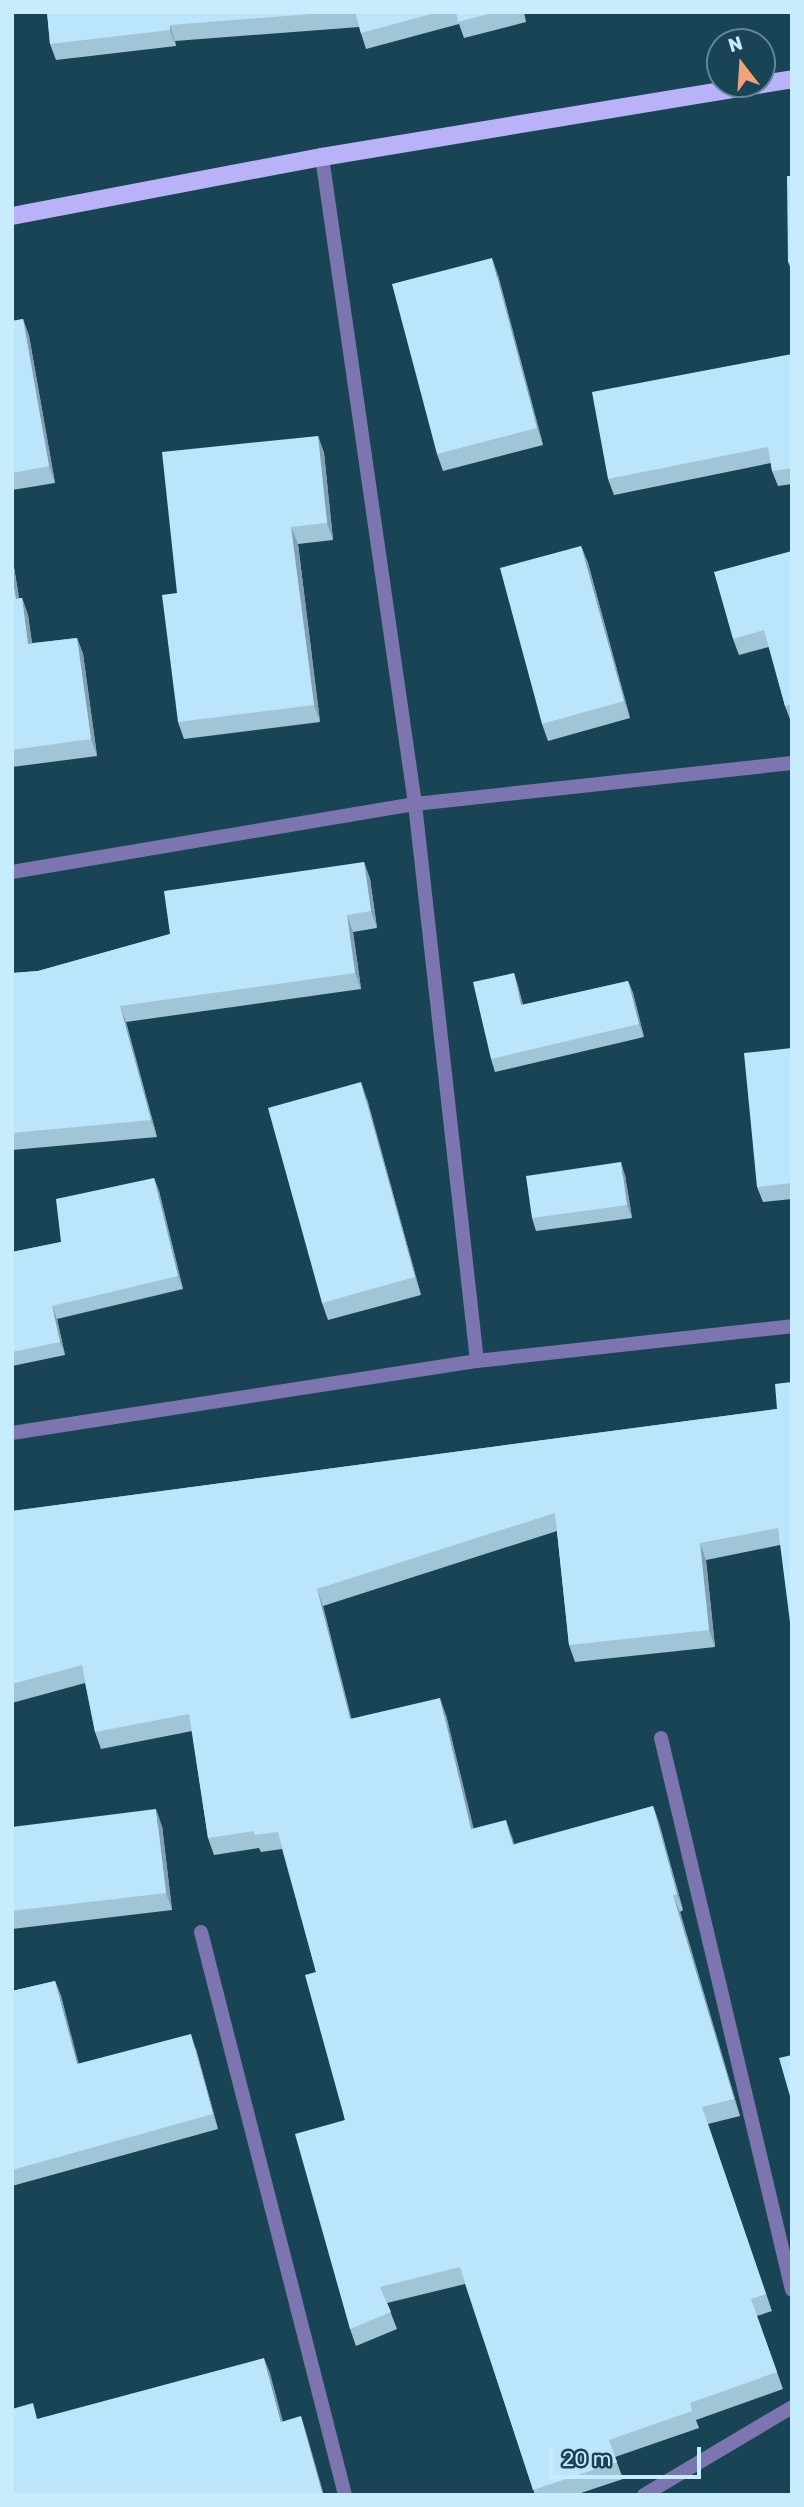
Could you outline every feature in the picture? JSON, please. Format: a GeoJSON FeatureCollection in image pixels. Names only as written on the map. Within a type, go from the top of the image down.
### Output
{"type":"FeatureCollection","features":[{"type":"Feature","properties":{"kind":"main road"},"geometry":{"type":"LineString","coordinates":[[12,216],[322,157],[792,79]]}},
{"type":"Feature","properties":{"kind":"street"},"geometry":{"type":"LineString","coordinates":[[322,157],[415,804],[477,1361]]}},
{"type":"Feature","properties":{"kind":"street"},"geometry":{"type":"LineString","coordinates":[[12,872],[415,804],[792,763]]}},
{"type":"Feature","properties":{"kind":"street"},"geometry":{"type":"LineString","coordinates":[[12,1433],[477,1361],[792,1326]]}},
{"type":"Feature","properties":{"kind":"street"},"geometry":{"type":"LineString","coordinates":[[662,1738],[792,2290]]}},
{"type":"Feature","properties":{"kind":"street"},"geometry":{"type":"LineString","coordinates":[[201,1932],[345,2495]]}},
{"type":"Feature","properties":{"kind":"street"},"geometry":{"type":"LineString","coordinates":[[644,2495],[792,2407]]}},
{"type":"Feature","properties":{"kind":"building"},"geometry":{"type":"Polygon","coordinates":[[[47,12],[336,12],[170,25],[170,30],[50,44],[47,12]]]}},
{"type":"Feature","properties":{"kind":"building"},"geometry":{"type":"Polygon","coordinates":[[[355,12],[439,12],[361,33],[355,12]]]}},
{"type":"Feature","properties":{"kind":"building"},"geometry":{"type":"Polygon","coordinates":[[[456,12],[496,12],[458,22],[456,12]]]}},
{"type":"Feature","properties":{"kind":"building"},"geometry":{"type":"Polygon","coordinates":[[[787,176],[792,176],[792,262],[788,262],[787,176]]]}},
{"type":"Feature","properties":{"kind":"building"},"geometry":{"type":"Polygon","coordinates":[[[492,258],[537,428],[437,454],[392,284],[492,258]]]}},
{"type":"Feature","properties":{"kind":"building"},"geometry":{"type":"Polygon","coordinates":[[[23,319],[49,466],[12,473],[12,321],[23,319]]]}},
{"type":"Feature","properties":{"kind":"building"},"geometry":{"type":"Polygon","coordinates":[[[792,354],[792,468],[772,471],[768,447],[608,479],[592,392],[792,354]]]}},
{"type":"Feature","properties":{"kind":"building"},"geometry":{"type":"Polygon","coordinates":[[[318,436],[327,523],[291,527],[314,705],[178,722],[162,595],[177,593],[162,452],[318,436]]]}},
{"type":"Feature","properties":{"kind":"building"},"geometry":{"type":"Polygon","coordinates":[[[581,546],[624,701],[542,724],[500,568],[581,546]]]}},
{"type":"Feature","properties":{"kind":"building"},"geometry":{"type":"Polygon","coordinates":[[[792,551],[792,704],[785,706],[764,630],[733,639],[714,572],[792,551]]]}},
{"type":"Feature","properties":{"kind":"building"},"geometry":{"type":"Polygon","coordinates":[[[12,577],[16,599],[22,598],[28,644],[77,638],[91,739],[12,750],[12,577]]]}},
{"type":"Feature","properties":{"kind":"building"},"geometry":{"type":"Polygon","coordinates":[[[364,862],[371,911],[347,915],[355,973],[120,1006],[151,1120],[12,1133],[12,973],[38,971],[170,934],[164,891],[364,862]]]}},
{"type":"Feature","properties":{"kind":"building"},"geometry":{"type":"Polygon","coordinates":[[[514,973],[521,1005],[628,981],[639,1024],[491,1059],[473,982],[514,973]]]}},
{"type":"Feature","properties":{"kind":"building"},"geometry":{"type":"Polygon","coordinates":[[[792,1048],[792,1183],[757,1187],[744,1053],[792,1048]]]}},
{"type":"Feature","properties":{"kind":"building"},"geometry":{"type":"Polygon","coordinates":[[[361,1082],[415,1277],[322,1303],[268,1108],[361,1082]]]}},
{"type":"Feature","properties":{"kind":"building"},"geometry":{"type":"Polygon","coordinates":[[[621,1162],[627,1205],[532,1218],[526,1176],[621,1162]]]}},
{"type":"Feature","properties":{"kind":"building"},"geometry":{"type":"Polygon","coordinates":[[[154,1178],[178,1276],[52,1306],[60,1342],[12,1352],[12,1252],[61,1242],[56,1199],[154,1178]]]}},
{"type":"Feature","properties":{"kind":"building"},"geometry":{"type":"Polygon","coordinates":[[[792,1382],[792,1638],[778,1528],[700,1543],[709,1630],[569,1645],[555,1513],[317,1589],[350,1719],[440,1698],[471,1829],[506,1820],[513,1845],[653,1806],[677,1894],[673,1895],[734,2099],[702,2107],[766,2294],[751,2299],[777,2372],[690,2403],[692,2411],[609,2440],[617,2462],[533,2490],[460,2267],[380,2287],[391,2312],[350,2329],[295,2134],[345,2120],[305,1975],[316,1972],[278,1832],[254,1835],[254,1831],[208,1838],[189,1714],[95,1732],[82,1665],[12,1684],[12,1511],[777,1409],[775,1384],[792,1382]]]}},
{"type":"Feature","properties":{"kind":"building"},"geometry":{"type":"Polygon","coordinates":[[[156,1809],[166,1893],[12,1911],[12,1827],[156,1809]]]}},
{"type":"Feature","properties":{"kind":"building"},"geometry":{"type":"Polygon","coordinates":[[[55,1981],[77,2064],[191,2034],[213,2114],[12,2170],[12,1991],[55,1981]]]}},
{"type":"Feature","properties":{"kind":"building"},"geometry":{"type":"Polygon","coordinates":[[[792,2055],[792,2103],[779,2058],[792,2055]]]}},
{"type":"Feature","properties":{"kind":"building"},"geometry":{"type":"Polygon","coordinates":[[[264,2358],[281,2422],[301,2416],[323,2495],[12,2495],[12,2409],[33,2403],[37,2419],[264,2358]]]}}]}
